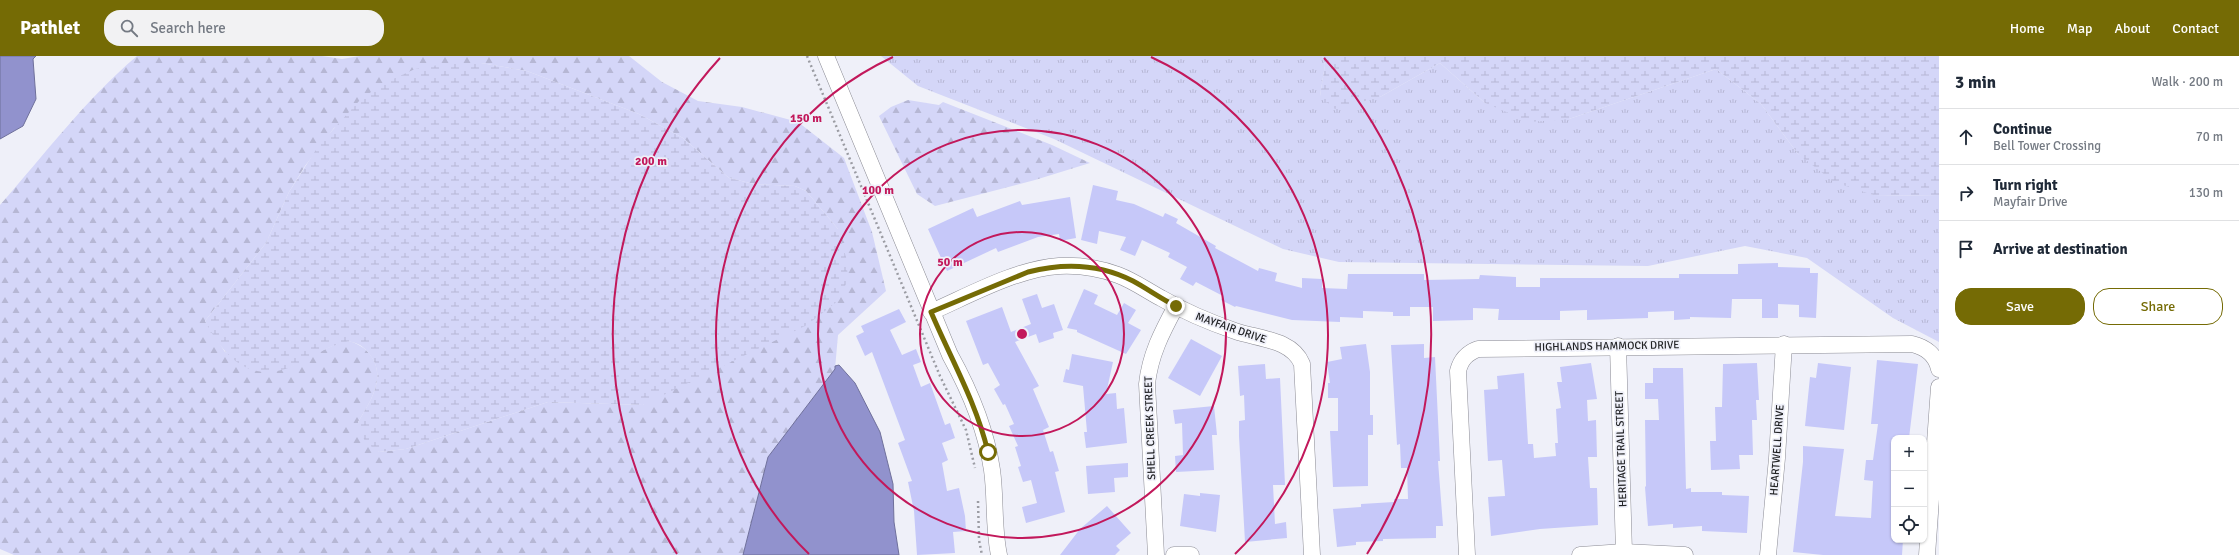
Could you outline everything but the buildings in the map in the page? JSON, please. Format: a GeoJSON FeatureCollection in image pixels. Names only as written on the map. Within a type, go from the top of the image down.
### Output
{"type":"FeatureCollection","features":[{"type":"Feature","properties":{"kind":"street"},"geometry":{"type":"LineString","coordinates":[[826,56],[931,312],[971,397],[984,435],[992,470],[996,538],[999,555]]}},
{"type":"Feature","properties":{"kind":"street","name":"MAYFAIR DRIVE"},"geometry":{"type":"LineString","coordinates":[[931,312],[1028,272],[1043,268],[1073,266],[1089,267],[1118,275],[1132,281],[1176,306],[1217,325],[1287,346],[1299,356],[1302,364],[1312,555]]}},
{"type":"Feature","properties":{"kind":"street","name":"SHELL CREEK STREET"},"geometry":{"type":"LineString","coordinates":[[1156,555],[1147,384],[1148,365],[1155,347],[1176,306]]}},
{"type":"Feature","properties":{"kind":"street","name":"HIGHLANDS HAMMOCK DRIVE"},"geometry":{"type":"LineString","coordinates":[[1466,555],[1458,371],[1464,356],[1478,349],[1784,344],[1912,344],[1928,350],[1934,357],[1939,369]]}},
{"type":"Feature","properties":{"kind":"street","name":"HEARTWELL DRIVE"},"geometry":{"type":"LineString","coordinates":[[1768,555],[1777,458],[1784,344]]}},
{"type":"Feature","properties":{"kind":"street","name":"HERITAGE TRAIL STREET"},"geometry":{"type":"LineString","coordinates":[[1618,346],[1624,552]]}},
{"type":"Feature","properties":{"kind":"street"},"geometry":{"type":"LineString","coordinates":[[1926,555],[1939,387]]}},
{"type":"Feature","properties":{"kind":"street"},"geometry":{"type":"LineString","coordinates":[[1580,555],[1624,552],[1685,555]]}},
{"type":"Feature","properties":{"kind":"street"},"geometry":{"type":"LineString","coordinates":[[1174,555],[1191,555]]}},
{"type":"Feature","properties":{"kind":"path"},"geometry":{"type":"LineString","coordinates":[[807,56],[935,363],[966,430],[976,474]]}},
{"type":"Feature","properties":{"kind":"path"},"geometry":{"type":"LineString","coordinates":[[978,495],[979,540],[982,555]]}},
{"type":"Feature","properties":{"kind":"green space"},"geometry":{"type":"Polygon","coordinates":[[[137,56],[322,56],[342,59],[360,56],[629,56],[662,82],[698,101],[742,107],[798,122],[844,158],[872,232],[886,291],[838,335],[835,369],[768,457],[743,555],[14,555],[0,549],[0,205],[66,128],[118,73],[137,56]],[[481,63],[334,128],[305,166],[289,192],[266,243],[205,321],[225,352],[290,367],[341,342],[349,341],[362,347],[373,359],[377,377],[373,395],[358,422],[379,452],[406,449],[548,402],[643,405],[838,229],[806,191],[795,186],[754,184],[729,178],[683,138],[639,114],[527,71],[481,63]]]}},
{"type":"Feature","properties":{"kind":"green space"},"geometry":{"type":"Polygon","coordinates":[[[881,56],[1322,56],[1325,65],[1320,96],[1380,97],[1440,63],[1485,103],[1569,119],[1716,69],[1761,104],[1798,154],[1873,195],[1939,196],[1939,342],[1893,318],[1807,258],[1745,246],[1648,266],[1339,262],[1283,249],[1054,139],[918,86],[881,56]]]}},
{"type":"Feature","properties":{"kind":"green space"},"geometry":{"type":"Polygon","coordinates":[[[1322,56],[1939,56],[1939,196],[1873,195],[1834,182],[1798,154],[1761,104],[1716,69],[1569,119],[1530,122],[1485,103],[1440,63],[1380,97],[1335,109],[1320,96],[1325,65],[1322,56]]]}},
{"type":"Feature","properties":{"kind":"green space"},"geometry":{"type":"Polygon","coordinates":[[[450,63],[481,63],[527,71],[639,114],[683,138],[729,178],[754,184],[795,186],[806,191],[838,229],[846,257],[848,279],[839,300],[807,325],[643,405],[548,402],[406,449],[379,452],[365,442],[358,422],[373,394],[377,376],[376,367],[372,358],[363,347],[353,342],[346,342],[325,350],[291,367],[276,371],[262,372],[250,369],[229,355],[220,345],[205,321],[266,243],[289,192],[319,145],[360,100],[382,84],[415,69],[450,63]]]}},
{"type":"Feature","properties":{"kind":"green space"},"geometry":{"type":"Polygon","coordinates":[[[908,100],[939,105],[943,102],[1052,145],[1090,163],[1035,180],[935,206],[917,194],[879,116],[891,107],[908,100]]]}},
{"type":"Feature","properties":{"kind":"water"},"geometry":{"type":"Polygon","coordinates":[[[0,56],[36,56],[33,59],[36,99],[23,126],[0,139],[0,56]]]}},
{"type":"Feature","properties":{"kind":"water"},"geometry":{"type":"Polygon","coordinates":[[[839,365],[855,383],[880,432],[893,484],[894,522],[899,555],[743,555],[768,457],[835,369],[835,366],[839,365]]]}},
{"type":"Feature","properties":{"kind":"route"},"geometry":{"type":"LineString","coordinates":[[988,452],[973,402],[931,312],[1013,277],[1043,268],[1058,266],[1089,267],[1104,270],[1132,281],[1176,306]]}}]}
